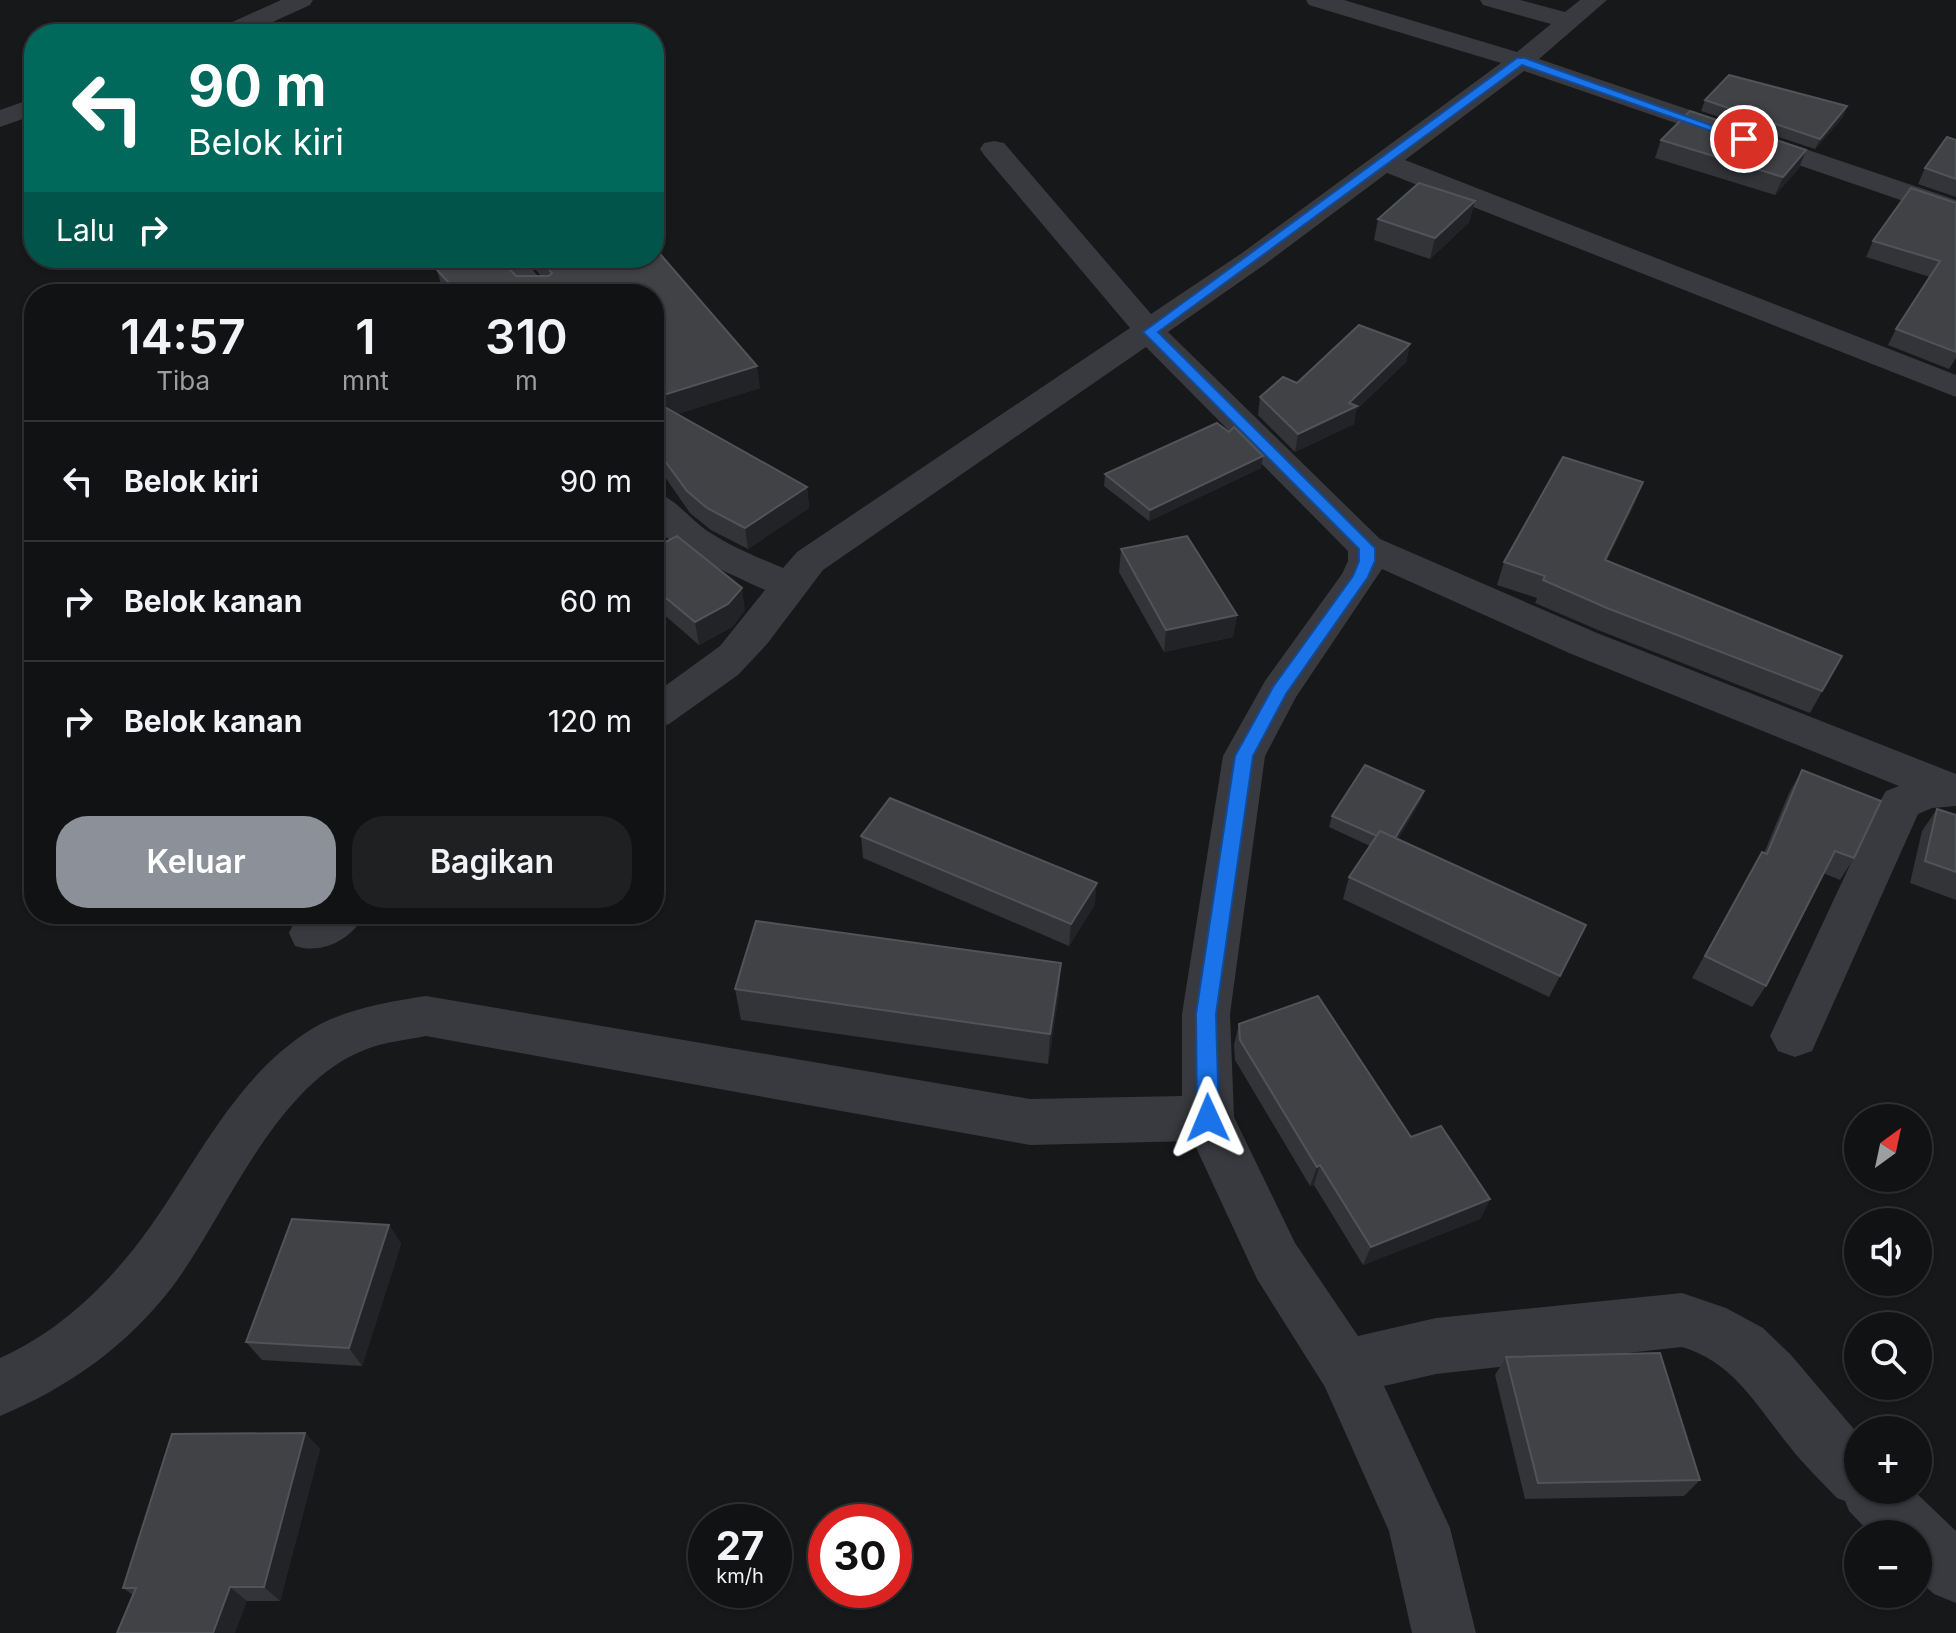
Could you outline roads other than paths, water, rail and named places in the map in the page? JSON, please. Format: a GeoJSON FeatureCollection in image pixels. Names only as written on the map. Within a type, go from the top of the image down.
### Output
{"type":"FeatureCollection","features":[{"type":"Feature","properties":{"kind":"street"},"geometry":{"type":"LineString","coordinates":[[255,24],[301,0]]}},
{"type":"Feature","properties":{"kind":"street"},"geometry":{"type":"LineString","coordinates":[[1318,0],[1521,61],[1956,210]]}},
{"type":"Feature","properties":{"kind":"street"},"geometry":{"type":"LineString","coordinates":[[1492,0],[1569,21]]}},
{"type":"Feature","properties":{"kind":"street"},"geometry":{"type":"LineString","coordinates":[[664,708],[708,679],[741,649],[768,616],[786,584],[810,561],[1150,332],[1521,61],[1595,0]]}},
{"type":"Feature","properties":{"kind":"street"},"geometry":{"type":"LineString","coordinates":[[0,119],[24,110]]}},
{"type":"Feature","properties":{"kind":"street"},"geometry":{"type":"LineString","coordinates":[[994,149],[1150,332],[1367,548],[1583,643],[1953,790]]}},
{"type":"Feature","properties":{"kind":"street"},"geometry":{"type":"LineString","coordinates":[[1384,162],[1956,387]]}},
{"type":"Feature","properties":{"kind":"street"},"geometry":{"type":"LineString","coordinates":[[514,268],[529,284]]}},
{"type":"Feature","properties":{"kind":"street"},"geometry":{"type":"LineString","coordinates":[[664,515],[702,544],[786,584]]}},
{"type":"Feature","properties":{"kind":"street"},"geometry":{"type":"LineString","coordinates":[[1367,548],[1367,561],[1360,577],[1279,691],[1244,756],[1206,1014],[1208,1118],[1276,1261],[1345,1367],[1419,1528],[1444,1633]]}},
{"type":"Feature","properties":{"kind":"street"},"geometry":{"type":"LineString","coordinates":[[1795,1036],[1901,803],[1927,792],[1953,790]]}},
{"type":"Feature","properties":{"kind":"street"},"geometry":{"type":"LineString","coordinates":[[1,1388],[60,1354],[106,1320],[135,1293],[170,1245],[242,1128],[283,1081],[328,1045],[375,1025],[426,1016],[1030,1122],[1208,1118]]}},
{"type":"Feature","properties":{"kind":"street"},"geometry":{"type":"LineString","coordinates":[[1345,1367],[1436,1346],[1682,1320],[1711,1327],[1734,1338],[1758,1359],[1812,1428],[1844,1462]]}},
{"type":"Feature","properties":{"kind":"street"},"geometry":{"type":"LineString","coordinates":[[1884,1504],[1900,1520]]}},
{"type":"Feature","properties":{"kind":"street"},"geometry":{"type":"LineString","coordinates":[[1932,1550],[1956,1572]]}}]}
